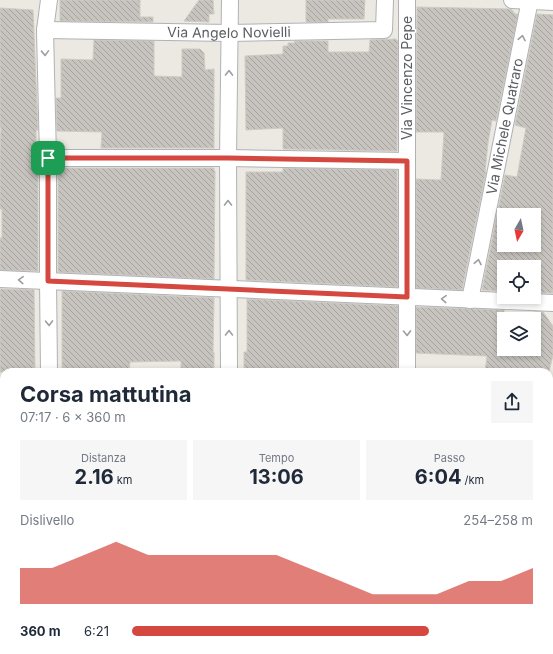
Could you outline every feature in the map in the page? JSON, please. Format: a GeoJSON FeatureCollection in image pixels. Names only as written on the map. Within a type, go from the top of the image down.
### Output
{"type":"FeatureCollection","features":[{"type":"Feature","properties":{"kind":"street"},"geometry":{"type":"LineString","coordinates":[[49,0],[45,30],[48,158],[49,368]]}},
{"type":"Feature","properties":{"kind":"street"},"geometry":{"type":"LineString","coordinates":[[229,368],[228,158],[230,0]]}},
{"type":"Feature","properties":{"kind":"street","name":"Via Angelo Novielli"},"geometry":{"type":"LineString","coordinates":[[45,30],[230,33],[384,30],[385,0]]}},
{"type":"Feature","properties":{"kind":"street","name":"Via Vincenzo Pepe"},"geometry":{"type":"LineString","coordinates":[[407,0],[407,368]]}},
{"type":"Feature","properties":{"kind":"street"},"geometry":{"type":"LineString","coordinates":[[512,0],[553,2]]}},
{"type":"Feature","properties":{"kind":"street","name":"Via Michele Quatraro"},"geometry":{"type":"LineString","coordinates":[[470,300],[530,0]]}},
{"type":"Feature","properties":{"kind":"street"},"geometry":{"type":"LineString","coordinates":[[48,158],[228,158],[407,161]]}},
{"type":"Feature","properties":{"kind":"street"},"geometry":{"type":"LineString","coordinates":[[0,279],[553,303]]}},
{"type":"Feature","properties":{"kind":"building"},"geometry":{"type":"Polygon","coordinates":[[[60,0],[140,0],[140,17],[153,17],[153,22],[60,21],[60,0]]]}},
{"type":"Feature","properties":{"kind":"building"},"geometry":{"type":"Polygon","coordinates":[[[199,0],[213,0],[214,14],[209,14],[209,22],[184,21],[199,0]]]}},
{"type":"Feature","properties":{"kind":"building"},"geometry":{"type":"Polygon","coordinates":[[[306,0],[365,0],[364,19],[328,19],[328,22],[306,22],[306,0]]]}},
{"type":"Feature","properties":{"kind":"building"},"geometry":{"type":"Polygon","coordinates":[[[417,7],[510,9],[515,14],[518,14],[496,121],[492,120],[488,143],[486,172],[462,290],[416,288],[416,179],[441,180],[444,132],[416,132],[417,7]]]}},
{"type":"Feature","properties":{"kind":"building"},"geometry":{"type":"Polygon","coordinates":[[[0,8],[33,10],[38,130],[36,130],[36,168],[38,168],[38,271],[0,270],[2,209],[0,209],[0,8]]]}},
{"type":"Feature","properties":{"kind":"building"},"geometry":{"type":"Polygon","coordinates":[[[537,14],[553,15],[553,293],[541,293],[541,260],[497,260],[497,291],[482,290],[497,215],[497,252],[541,252],[541,208],[498,208],[505,175],[517,177],[526,128],[515,125],[537,14]]]}},
{"type":"Feature","properties":{"kind":"building"},"geometry":{"type":"Polygon","coordinates":[[[396,39],[398,41],[397,151],[283,149],[283,128],[246,130],[245,56],[283,54],[283,46],[288,46],[288,43],[295,43],[294,41],[328,41],[328,52],[369,52],[370,40],[396,39]]]}},
{"type":"Feature","properties":{"kind":"building"},"geometry":{"type":"Polygon","coordinates":[[[94,40],[154,41],[154,76],[182,77],[182,49],[200,49],[204,53],[205,70],[214,69],[214,148],[101,148],[102,132],[57,131],[56,98],[61,98],[61,59],[93,60],[94,40]]]}},
{"type":"Feature","properties":{"kind":"building"},"geometry":{"type":"Polygon","coordinates":[[[58,168],[214,168],[214,279],[58,272],[58,168]]]}},
{"type":"Feature","properties":{"kind":"building"},"geometry":{"type":"Polygon","coordinates":[[[283,168],[397,170],[398,287],[246,280],[246,172],[283,172],[283,168]]]}},
{"type":"Feature","properties":{"kind":"building"},"geometry":{"type":"Polygon","coordinates":[[[0,289],[34,290],[35,368],[0,368],[0,289]]]}},
{"type":"Feature","properties":{"kind":"building"},"geometry":{"type":"Polygon","coordinates":[[[62,291],[214,298],[214,368],[181,368],[181,361],[130,362],[129,368],[62,368],[62,291]]]}},
{"type":"Feature","properties":{"kind":"building"},"geometry":{"type":"Polygon","coordinates":[[[247,299],[398,306],[397,368],[244,368],[244,352],[247,352],[247,299]]]}},
{"type":"Feature","properties":{"kind":"building"},"geometry":{"type":"Polygon","coordinates":[[[416,307],[504,310],[504,312],[497,312],[497,356],[541,356],[541,312],[543,312],[553,326],[553,355],[550,368],[486,368],[487,356],[416,353],[416,307]]]}},
{"type":"Feature","properties":{"kind":"route"},"geometry":{"type":"LineString","coordinates":[[48,158],[228,158],[407,161],[407,297],[48,281],[48,158]]}}]}
